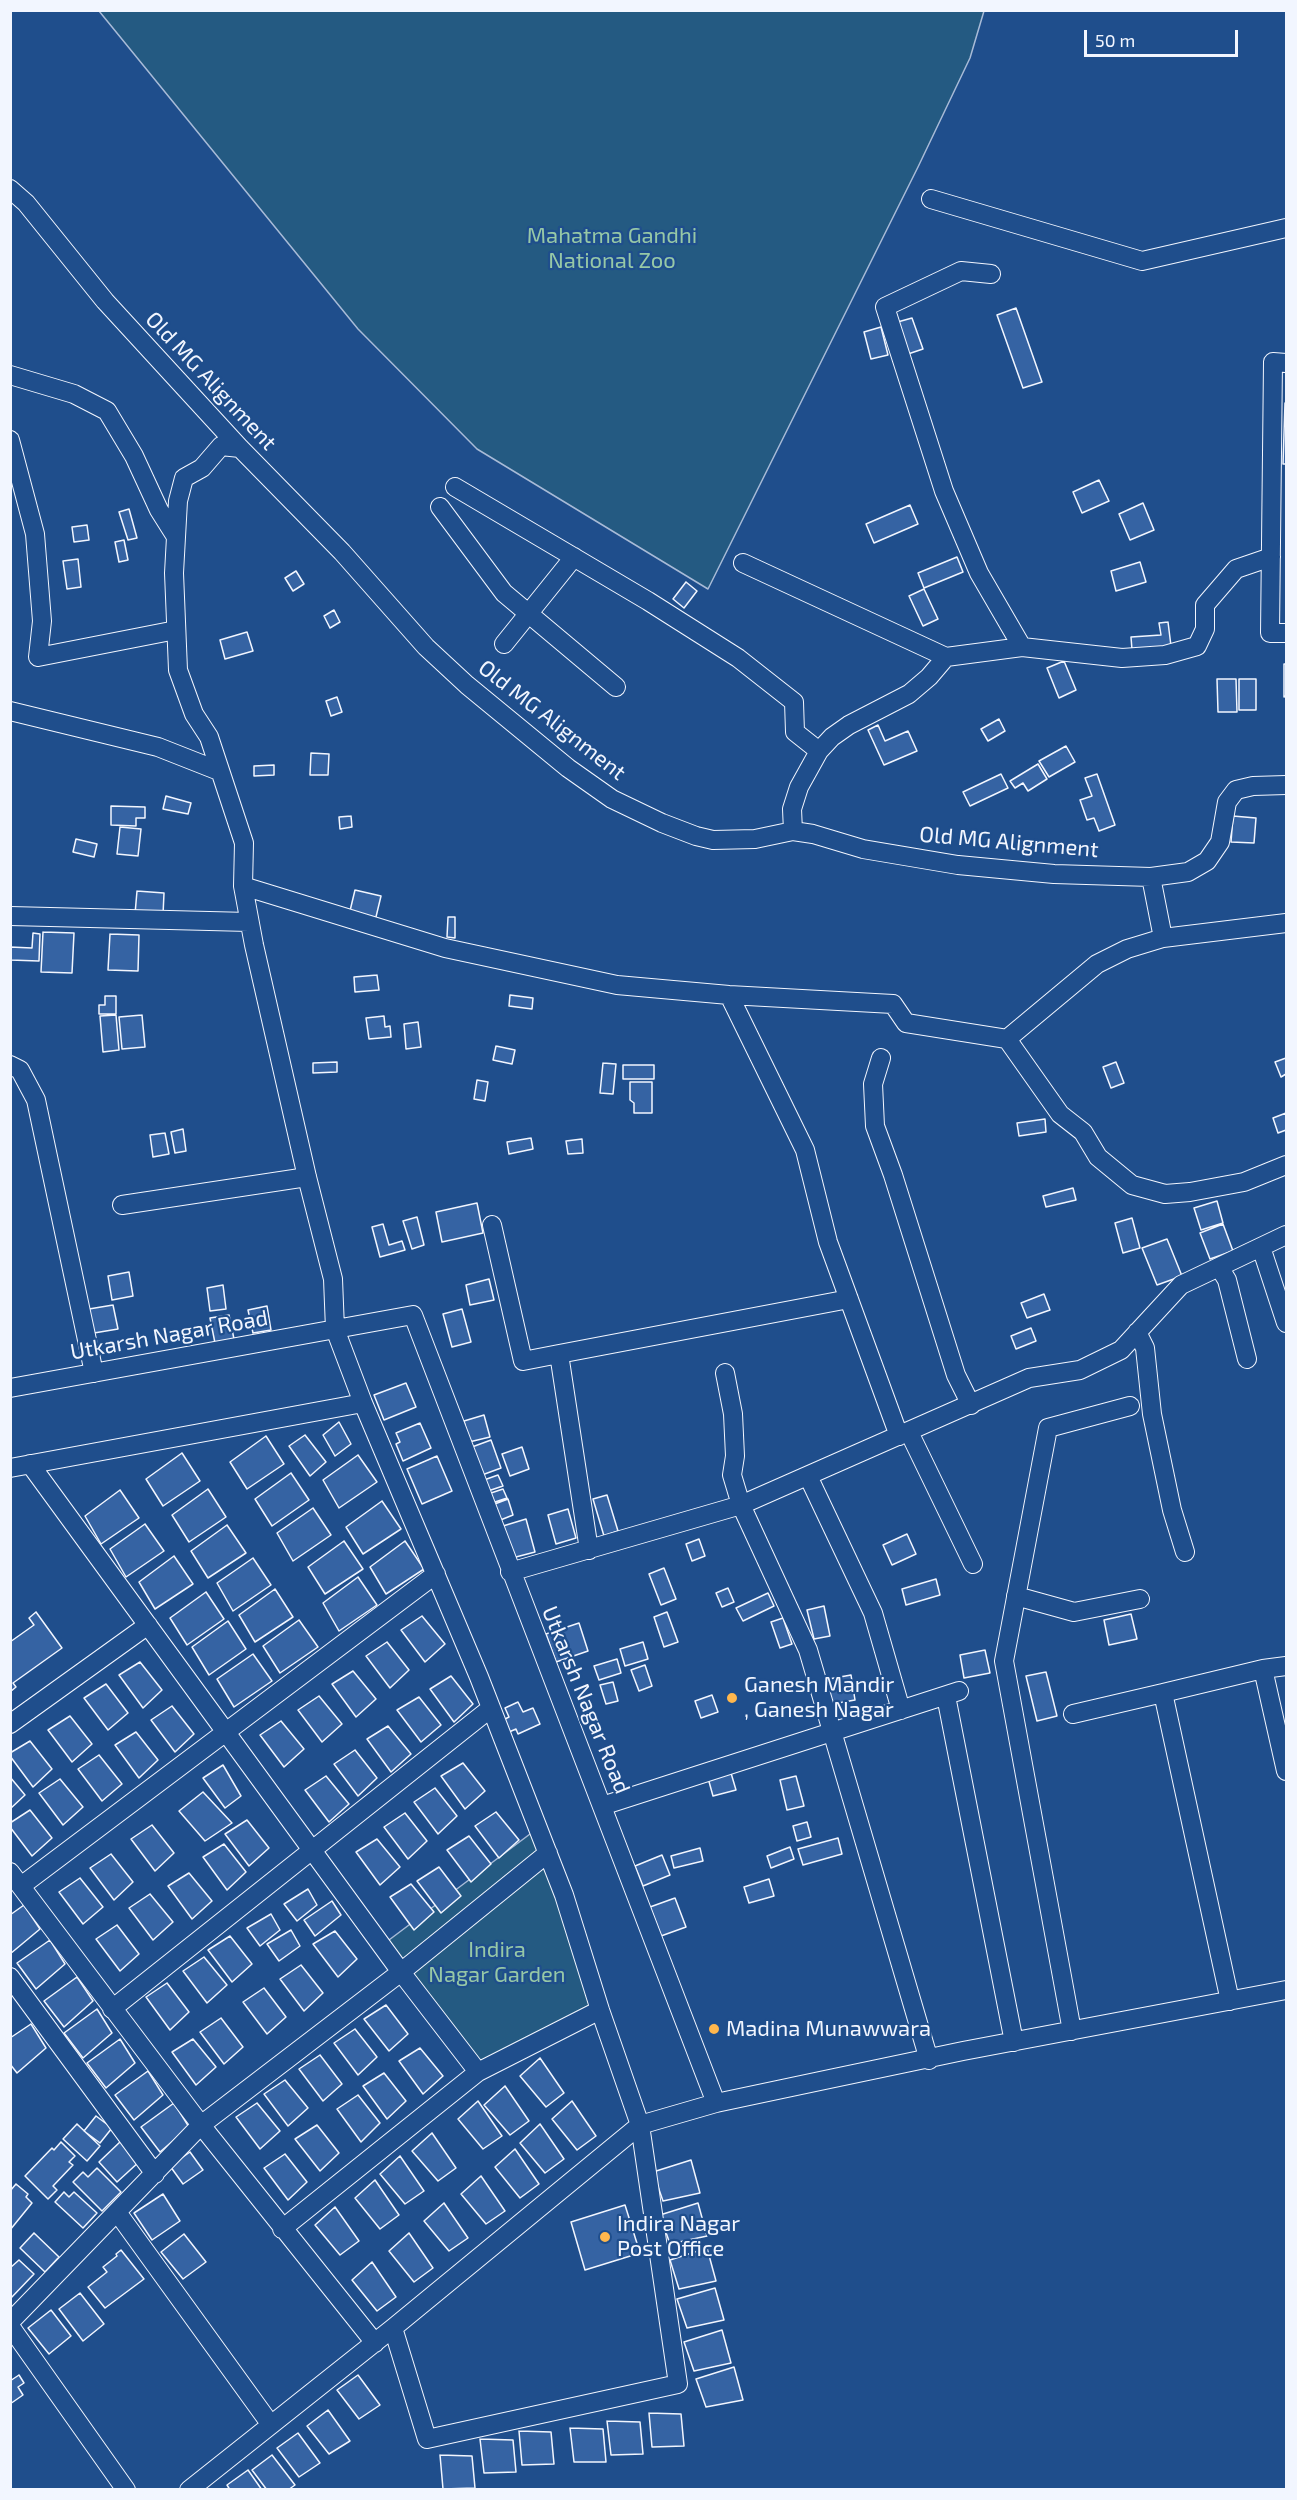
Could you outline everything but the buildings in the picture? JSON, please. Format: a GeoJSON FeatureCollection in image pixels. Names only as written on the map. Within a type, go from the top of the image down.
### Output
{"type":"FeatureCollection","features":[{"type":"Feature","properties":{"kind":"street","name":"Old MG Alignment"},"geometry":{"type":"LineString","coordinates":[[10,189],[26,203],[105,301],[240,447],[342,552],[400,621],[426,647],[467,685],[568,768],[612,799],[662,823],[713,840],[755,839],[792,831],[813,834],[863,849],[958,865],[1054,874],[1152,877],[1188,872],[1207,861],[1220,842],[1227,802],[1236,790],[1253,786],[1287,785]]}},
{"type":"Feature","properties":{"kind":"street"},"geometry":{"type":"LineString","coordinates":[[931,199],[1142,261],[1287,228]]}},
{"type":"Feature","properties":{"kind":"street"},"geometry":{"type":"LineString","coordinates":[[991,274],[961,272],[885,307],[944,491],[979,573],[1022,647]]}},
{"type":"Feature","properties":{"kind":"street"},"geometry":{"type":"LineString","coordinates":[[1287,363],[1273,362],[1270,633],[1287,633]]}},
{"type":"Feature","properties":{"kind":"street"},"geometry":{"type":"LineString","coordinates":[[10,375],[74,394],[107,411],[134,456],[159,510],[176,537]]}},
{"type":"Feature","properties":{"kind":"street"},"geometry":{"type":"LineString","coordinates":[[10,440],[35,534],[42,621],[38,657],[176,630]]}},
{"type":"Feature","properties":{"kind":"street"},"geometry":{"type":"LineString","coordinates":[[240,447],[221,446],[202,468],[184,478],[178,501],[174,573],[178,670],[194,714],[209,737],[244,843],[243,886],[249,922],[307,1177],[333,1279],[335,1329],[548,1853],[640,2125],[678,2384],[427,2439],[393,2328]]}},
{"type":"Feature","properties":{"kind":"street"},"geometry":{"type":"LineString","coordinates":[[455,487],[738,658],[794,702],[795,732],[819,751]]}},
{"type":"Feature","properties":{"kind":"street"},"geometry":{"type":"LineString","coordinates":[[440,507],[504,593],[616,687]]}},
{"type":"Feature","properties":{"kind":"street"},"geometry":{"type":"LineString","coordinates":[[504,644],[574,557]]}},
{"type":"Feature","properties":{"kind":"street"},"geometry":{"type":"LineString","coordinates":[[743,563],[946,657],[1022,647],[1122,658],[1165,655],[1197,646],[1205,629],[1205,605],[1236,569],[1271,557]]}},
{"type":"Feature","properties":{"kind":"street"},"geometry":{"type":"LineString","coordinates":[[792,831],[792,809],[799,787],[819,751],[832,737],[849,725],[909,694],[929,677],[946,657]]}},
{"type":"Feature","properties":{"kind":"street"},"geometry":{"type":"LineString","coordinates":[[10,711],[158,747],[219,771]]}},
{"type":"Feature","properties":{"kind":"street"},"geometry":{"type":"LineString","coordinates":[[1152,877],[1163,938]]}},
{"type":"Feature","properties":{"kind":"street"},"geometry":{"type":"LineString","coordinates":[[243,886],[445,948],[616,986],[892,1004],[906,1023],[977,1033],[1006,1040],[1060,1114],[1083,1132],[1098,1157],[1132,1185],[1165,1194],[1244,1182],[1287,1165]]}},
{"type":"Feature","properties":{"kind":"street"},"geometry":{"type":"LineString","coordinates":[[10,916],[249,922]]}},
{"type":"Feature","properties":{"kind":"street"},"geometry":{"type":"LineString","coordinates":[[1006,1040],[1097,964],[1127,949],[1163,938],[1287,923]]}},
{"type":"Feature","properties":{"kind":"street"},"geometry":{"type":"LineString","coordinates":[[729,995],[805,1150],[828,1242],[904,1434],[973,1564]]}},
{"type":"Feature","properties":{"kind":"street"},"geometry":{"type":"LineString","coordinates":[[881,1058],[873,1084],[875,1126],[893,1175],[956,1375],[970,1405]]}},
{"type":"Feature","properties":{"kind":"street"},"geometry":{"type":"LineString","coordinates":[[10,1065],[20,1070],[36,1100],[94,1373]]}},
{"type":"Feature","properties":{"kind":"street"},"geometry":{"type":"LineString","coordinates":[[122,1205],[307,1177]]}},
{"type":"Feature","properties":{"kind":"street"},"geometry":{"type":"LineString","coordinates":[[492,1225],[523,1361],[849,1299]]}},
{"type":"Feature","properties":{"kind":"street"},"geometry":{"type":"LineString","coordinates":[[510,1572],[741,1505],[1029,1378],[1080,1370],[1121,1350],[1181,1286],[1287,1236]]}},
{"type":"Feature","properties":{"kind":"street"},"geometry":{"type":"LineString","coordinates":[[1261,1247],[1287,1323]]}},
{"type":"Feature","properties":{"kind":"street"},"geometry":{"type":"LineString","coordinates":[[1220,1267],[1227,1280],[1247,1359]]}},
{"type":"Feature","properties":{"kind":"street","name":"Utkarsh Nagar Road"},"geometry":{"type":"LineString","coordinates":[[10,1388],[412,1314],[716,2103]]}},
{"type":"Feature","properties":{"kind":"street"},"geometry":{"type":"LineString","coordinates":[[1137,1332],[1145,1348],[1152,1414],[1172,1510],[1185,1552]]}},
{"type":"Feature","properties":{"kind":"street"},"geometry":{"type":"LineString","coordinates":[[559,1354],[589,1550]]}},
{"type":"Feature","properties":{"kind":"street"},"geometry":{"type":"LineString","coordinates":[[725,1373],[733,1414],[735,1456],[732,1474],[741,1505],[808,1650],[929,2060]]}},
{"type":"Feature","properties":{"kind":"street"},"geometry":{"type":"LineString","coordinates":[[10,1468],[363,1402]]}},
{"type":"Feature","properties":{"kind":"street"},"geometry":{"type":"LineString","coordinates":[[1072,2031],[1004,1662],[1048,1428],[1130,1406]]}},
{"type":"Feature","properties":{"kind":"street"},"geometry":{"type":"LineString","coordinates":[[30,1464],[400,1972],[478,2072]]}},
{"type":"Feature","properties":{"kind":"street"},"geometry":{"type":"LineString","coordinates":[[808,1476],[873,1613],[902,1710]]}},
{"type":"Feature","properties":{"kind":"street"},"geometry":{"type":"LineString","coordinates":[[375,2343],[201,2125],[16,1879],[226,1732],[436,1574]]}},
{"type":"Feature","properties":{"kind":"street"},"geometry":{"type":"LineString","coordinates":[[1016,1596],[1074,1612],[1140,1599]]}},
{"type":"Feature","properties":{"kind":"street"},"geometry":{"type":"LineString","coordinates":[[10,1724],[148,1625]]}},
{"type":"Feature","properties":{"kind":"street"},"geometry":{"type":"LineString","coordinates":[[1073,1714],[1263,1669],[1287,1666]]}},
{"type":"Feature","properties":{"kind":"street"},"geometry":{"type":"LineString","coordinates":[[1263,1669],[1287,1771]]}},
{"type":"Feature","properties":{"kind":"street"},"geometry":{"type":"LineString","coordinates":[[602,1806],[952,1693],[1014,2042]]}},
{"type":"Feature","properties":{"kind":"street"},"geometry":{"type":"LineString","coordinates":[[1163,1693],[1230,2001]]}},
{"type":"Feature","properties":{"kind":"street"},"geometry":{"type":"LineString","coordinates":[[112,2009],[491,1708]]}},
{"type":"Feature","properties":{"kind":"street"},"geometry":{"type":"LineString","coordinates":[[126,2490],[10,2324],[201,2125],[400,1972],[548,1853]]}},
{"type":"Feature","properties":{"kind":"street"},"geometry":{"type":"LineString","coordinates":[[10,1977],[155,2174]]}},
{"type":"Feature","properties":{"kind":"street"},"geometry":{"type":"LineString","coordinates":[[189,2490],[375,2343],[640,2125],[716,2103],[1014,2042],[1287,1990]]}},
{"type":"Feature","properties":{"kind":"street"},"geometry":{"type":"LineString","coordinates":[[282,2229],[478,2072],[600,2010]]}},
{"type":"Feature","properties":{"kind":"street"},"geometry":{"type":"LineString","coordinates":[[117,2212],[271,2425]]}},
{"type":"Feature","properties":{"kind":"green space","name":"Mahatma Gandhi National Zoo"},"geometry":{"type":"Polygon","coordinates":[[[99,11],[984,11],[970,58],[918,167],[708,589],[477,449],[358,329],[99,11]]]}},
{"type":"Feature","properties":{"kind":"green space","name":"Indira Nagar Garden"},"geometry":{"type":"Polygon","coordinates":[[[538,1828],[600,2010],[478,2072],[381,1946],[538,1828]]]}},
{"type":"Feature","properties":{"kind":"place","name":"Ganesh Mandir , Ganesh Nagar"},"geometry":{"type":"Point","coordinates":[732,1698]}},
{"type":"Feature","properties":{"kind":"place","name":"Madina Munawwara"},"geometry":{"type":"Point","coordinates":[714,2029]}},
{"type":"Feature","properties":{"kind":"place","name":"Indira Nagar Post Office"},"geometry":{"type":"Point","coordinates":[605,2237]}}]}
